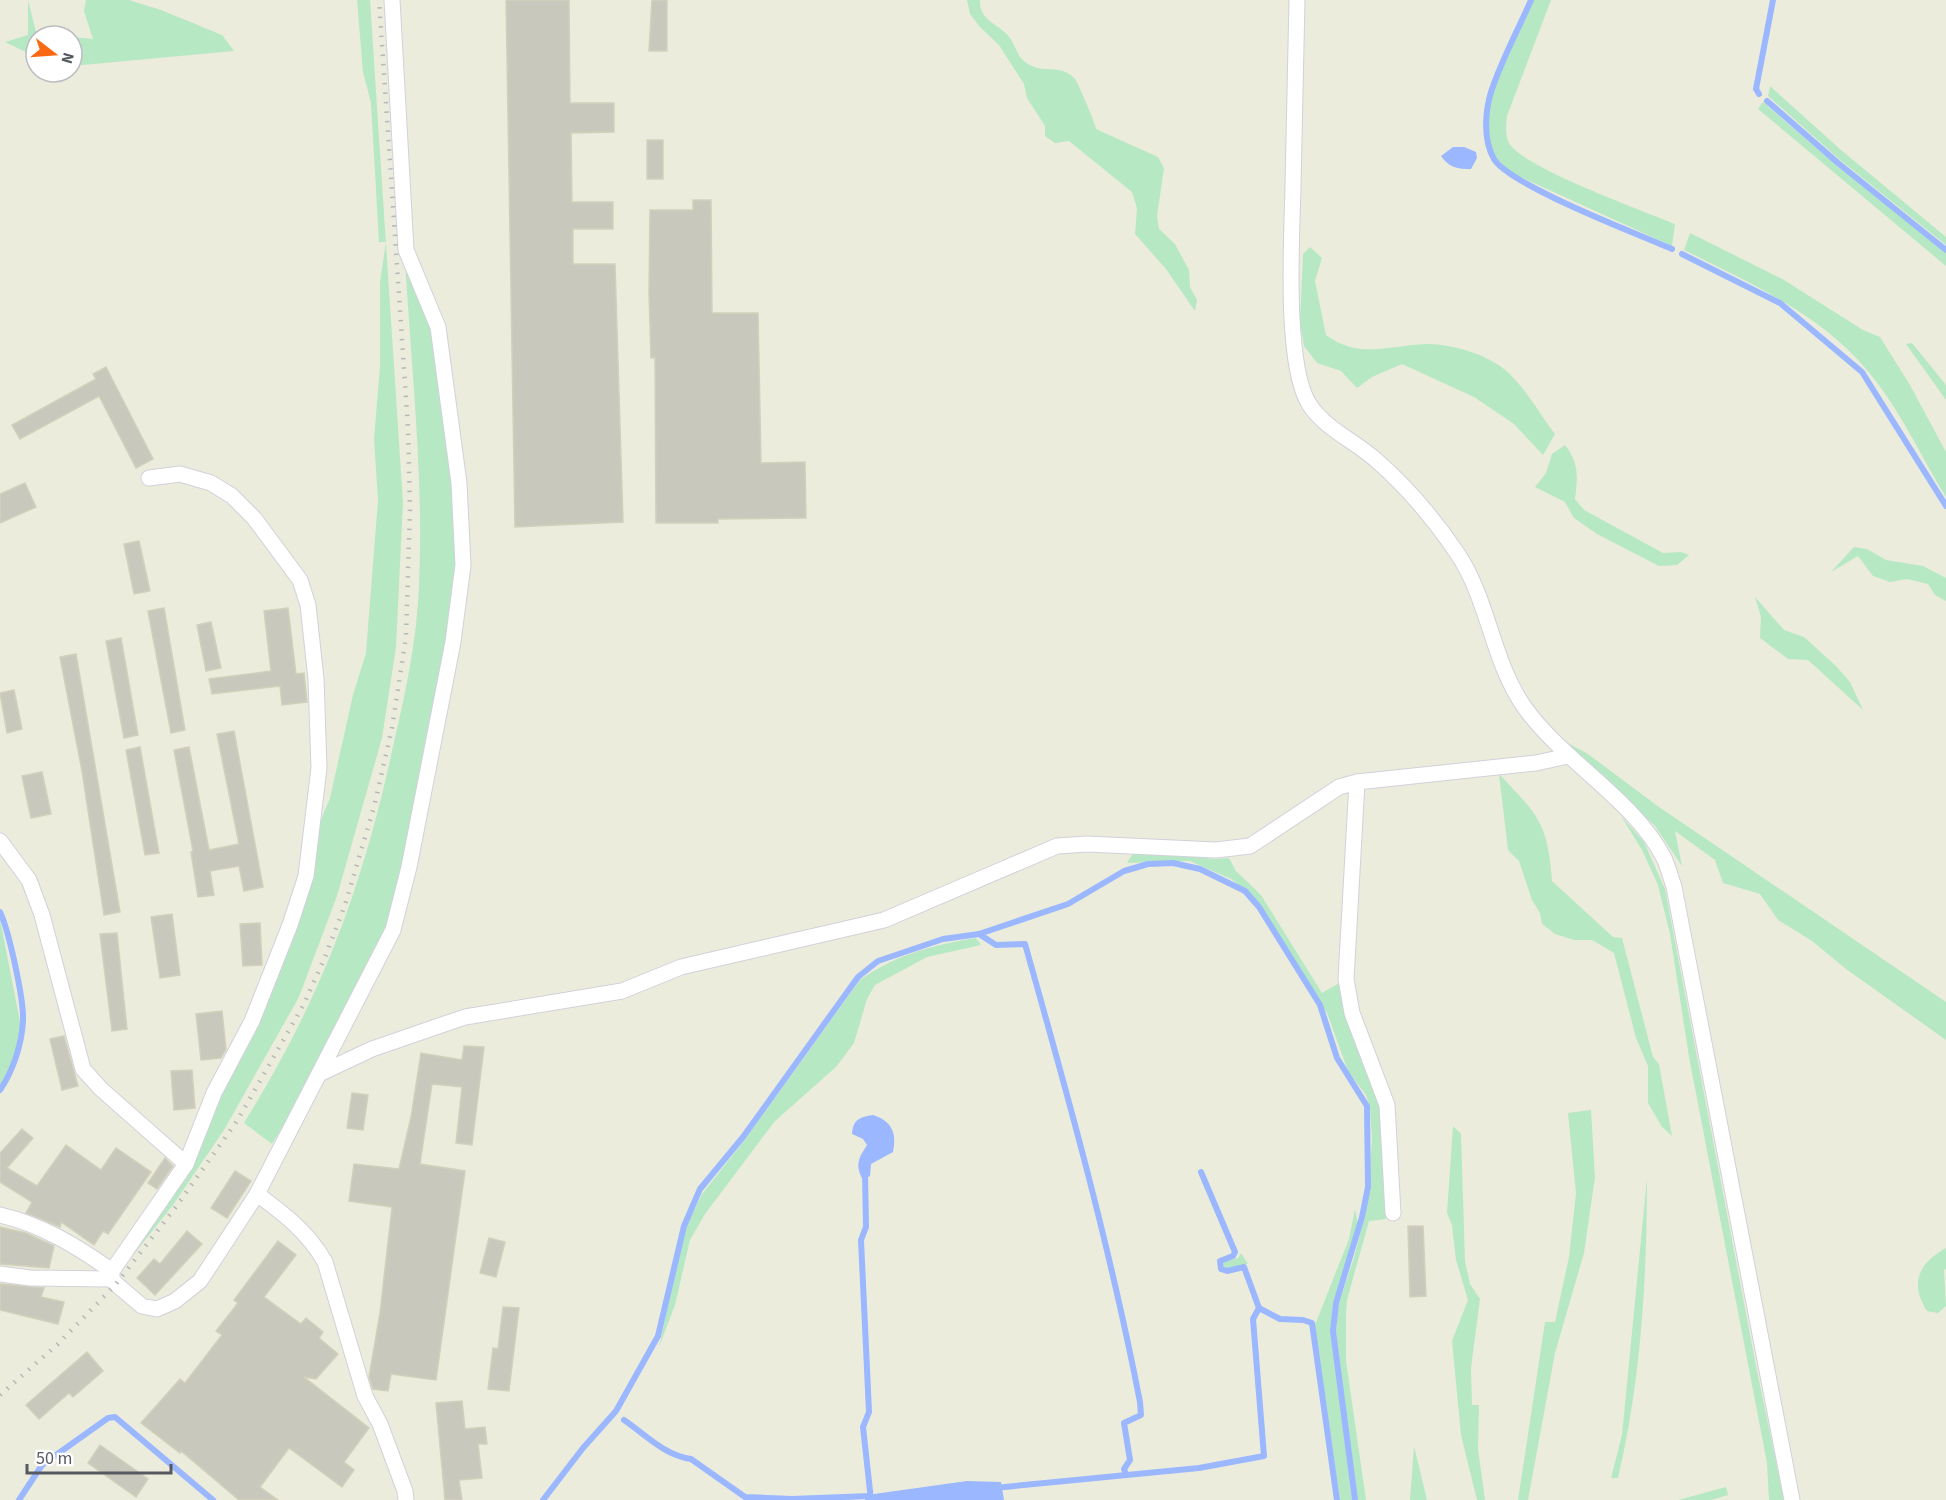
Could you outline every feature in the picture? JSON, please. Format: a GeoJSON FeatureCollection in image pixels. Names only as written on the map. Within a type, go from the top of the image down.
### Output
{"type":"FeatureCollection","features":[{"type":"Feature","properties":{"kind":"street"},"geometry":{"type":"LineString","coordinates":[[0,1215],[18,1219],[75,1246],[112,1275],[142,1306],[157,1309],[175,1301],[200,1281],[257,1194],[393,930],[409,867],[453,642],[463,565],[459,483],[438,327],[406,250],[392,0]]}},
{"type":"Feature","properties":{"kind":"street"},"geometry":{"type":"LineString","coordinates":[[1297,0],[1291,273],[1296,358],[1301,382],[1309,404],[1328,424],[1375,459],[1411,494],[1443,533],[1460,557],[1472,581],[1512,690],[1547,736],[1617,801],[1643,829],[1664,858],[1674,887],[1792,1500]]}},
{"type":"Feature","properties":{"kind":"street"},"geometry":{"type":"LineString","coordinates":[[112,1275],[186,1164],[214,1093],[252,1021],[290,925],[306,876],[314,830],[319,768],[316,679],[308,605],[300,580],[254,518],[232,496],[212,483],[180,474],[149,478]]}},
{"type":"Feature","properties":{"kind":"street"},"geometry":{"type":"LineString","coordinates":[[320,1074],[372,1049],[465,1017],[622,991],[681,967],[884,920],[1057,846],[1087,844],[1216,850],[1250,846],[1339,788],[1357,782],[1536,763],[1568,756]]}},
{"type":"Feature","properties":{"kind":"street"},"geometry":{"type":"LineString","coordinates":[[1357,782],[1346,979],[1353,1013],[1387,1105],[1393,1213]]}},
{"type":"Feature","properties":{"kind":"street"},"geometry":{"type":"LineString","coordinates":[[0,841],[29,880],[42,915],[83,1068],[101,1089],[186,1164]]}},
{"type":"Feature","properties":{"kind":"street"},"geometry":{"type":"LineString","coordinates":[[257,1194],[293,1220],[316,1246],[325,1262],[365,1396],[380,1425],[405,1491],[406,1500]]}},
{"type":"Feature","properties":{"kind":"street"},"geometry":{"type":"LineString","coordinates":[[0,1274],[30,1278],[112,1275]]}},
{"type":"Feature","properties":{"kind":"green space"},"geometry":{"type":"Polygon","coordinates":[[[28,0],[34,24],[28,24],[28,0]]]}},
{"type":"Feature","properties":{"kind":"green space"},"geometry":{"type":"Polygon","coordinates":[[[86,0],[129,0],[161,10],[222,35],[234,51],[84,65],[84,38],[93,39],[84,11],[86,0]]]}},
{"type":"Feature","properties":{"kind":"green space"},"geometry":{"type":"Polygon","coordinates":[[[357,0],[370,0],[386,242],[379,242],[371,103],[363,72],[357,0]]]}},
{"type":"Feature","properties":{"kind":"green space"},"geometry":{"type":"Polygon","coordinates":[[[967,0],[980,0],[986,18],[1006,33],[1027,64],[1038,68],[1060,70],[1075,79],[1096,129],[1158,157],[1164,168],[1157,216],[1159,229],[1175,244],[1189,270],[1190,287],[1197,300],[1195,311],[1166,269],[1135,234],[1137,208],[1132,192],[1069,141],[1055,143],[1045,136],[1045,126],[1027,98],[1024,84],[999,45],[970,14],[967,0]]]}},
{"type":"Feature","properties":{"kind":"green space"},"geometry":{"type":"Polygon","coordinates":[[[1533,0],[1551,0],[1507,116],[1506,133],[1509,143],[1536,164],[1560,176],[1675,224],[1672,246],[1512,173],[1494,154],[1489,140],[1490,104],[1509,50],[1533,0]]]}},
{"type":"Feature","properties":{"kind":"green space"},"geometry":{"type":"Polygon","coordinates":[[[24,36],[24,51],[5,42],[24,36]]]}},
{"type":"Feature","properties":{"kind":"green space"},"geometry":{"type":"Polygon","coordinates":[[[1770,86],[1841,150],[1946,237],[1946,245],[1839,159],[1768,96],[1770,86]]]}},
{"type":"Feature","properties":{"kind":"green space"},"geometry":{"type":"Polygon","coordinates":[[[1763,102],[1836,165],[1946,253],[1946,266],[1758,109],[1763,102]]]}},
{"type":"Feature","properties":{"kind":"green space"},"geometry":{"type":"Polygon","coordinates":[[[1690,233],[1784,280],[1863,330],[1880,337],[1910,385],[1946,452],[1946,497],[1889,399],[1848,349],[1805,315],[1781,300],[1684,250],[1690,233]]]}},
{"type":"Feature","properties":{"kind":"green space"},"geometry":{"type":"Polygon","coordinates":[[[386,243],[403,503],[396,647],[382,738],[337,896],[299,997],[224,1130],[173,1205],[130,1259],[254,1028],[318,827],[330,798],[353,695],[366,653],[378,500],[374,439],[380,366],[380,282],[386,243]]]}},
{"type":"Feature","properties":{"kind":"green space"},"geometry":{"type":"Polygon","coordinates":[[[1310,247],[1322,258],[1315,281],[1326,335],[1339,343],[1363,349],[1427,344],[1445,345],[1481,356],[1497,364],[1514,378],[1529,396],[1555,434],[1543,455],[1514,424],[1474,397],[1402,364],[1372,377],[1357,388],[1341,371],[1317,363],[1304,346],[1300,321],[1303,254],[1310,247]]]}},
{"type":"Feature","properties":{"kind":"green space"},"geometry":{"type":"Polygon","coordinates":[[[405,259],[434,328],[447,425],[458,566],[449,644],[389,929],[315,1073],[272,1144],[244,1123],[296,1031],[337,940],[382,795],[403,703],[413,645],[419,585],[420,504],[405,259]]]}},
{"type":"Feature","properties":{"kind":"green space"},"geometry":{"type":"Polygon","coordinates":[[[1912,343],[1946,385],[1946,400],[1906,344],[1912,343]]]}},
{"type":"Feature","properties":{"kind":"green space"},"geometry":{"type":"Polygon","coordinates":[[[1565,445],[1575,464],[1577,484],[1575,499],[1584,510],[1663,553],[1681,552],[1689,555],[1677,565],[1659,566],[1597,534],[1574,518],[1565,502],[1535,487],[1546,473],[1552,454],[1565,445]]]}},
{"type":"Feature","properties":{"kind":"green space"},"geometry":{"type":"Polygon","coordinates":[[[1854,547],[1867,549],[1886,560],[1923,566],[1946,578],[1946,601],[1935,595],[1928,584],[1907,579],[1890,582],[1873,576],[1858,556],[1831,572],[1854,547]]]}},
{"type":"Feature","properties":{"kind":"green space"},"geometry":{"type":"Polygon","coordinates":[[[1755,597],[1784,630],[1804,637],[1836,666],[1850,682],[1863,710],[1808,660],[1788,659],[1760,638],[1761,617],[1755,597]]]}},
{"type":"Feature","properties":{"kind":"green space"},"geometry":{"type":"Polygon","coordinates":[[[1566,742],[1588,754],[1659,807],[1946,1002],[1946,1040],[1846,969],[1812,941],[1778,920],[1760,894],[1723,883],[1715,860],[1675,831],[1682,866],[1655,826],[1566,742]]]}},
{"type":"Feature","properties":{"kind":"green space"},"geometry":{"type":"Polygon","coordinates":[[[1499,774],[1539,821],[1548,846],[1552,881],[1613,937],[1622,938],[1653,1057],[1659,1064],[1672,1136],[1662,1127],[1648,1103],[1648,1066],[1636,1038],[1614,953],[1592,940],[1574,940],[1555,934],[1542,924],[1540,913],[1532,900],[1519,861],[1508,850],[1499,774]]]}},
{"type":"Feature","properties":{"kind":"green space"},"geometry":{"type":"Polygon","coordinates":[[[1621,816],[1644,842],[1665,889],[1757,1371],[1784,1500],[1769,1500],[1767,1463],[1689,1057],[1670,934],[1658,885],[1642,850],[1621,816]]]}},
{"type":"Feature","properties":{"kind":"green space"},"geometry":{"type":"Polygon","coordinates":[[[1135,850],[1214,859],[1229,858],[1236,871],[1261,895],[1322,993],[1341,982],[1381,1114],[1386,1219],[1369,1221],[1347,1300],[1346,1314],[1346,1361],[1366,1500],[1358,1500],[1354,1487],[1336,1332],[1338,1305],[1366,1212],[1372,1141],[1370,1106],[1366,1095],[1348,1071],[1327,1013],[1261,906],[1231,879],[1190,861],[1127,863],[1135,850]]]}},
{"type":"Feature","properties":{"kind":"green space"},"geometry":{"type":"Polygon","coordinates":[[[0,919],[21,1027],[13,1060],[0,1086],[0,919]]]}},
{"type":"Feature","properties":{"kind":"green space"},"geometry":{"type":"Polygon","coordinates":[[[976,938],[981,945],[927,957],[875,985],[867,999],[854,1043],[836,1067],[775,1121],[705,1214],[690,1240],[675,1305],[659,1347],[685,1229],[702,1194],[744,1141],[860,980],[873,971],[915,952],[976,938]]]}},
{"type":"Feature","properties":{"kind":"green space"},"geometry":{"type":"Polygon","coordinates":[[[1591,1110],[1595,1177],[1584,1253],[1555,1353],[1528,1500],[1518,1500],[1545,1322],[1555,1322],[1569,1257],[1576,1193],[1568,1113],[1591,1110]]]}},
{"type":"Feature","properties":{"kind":"green space"},"geometry":{"type":"Polygon","coordinates":[[[1453,1126],[1461,1134],[1465,1261],[1470,1284],[1480,1299],[1471,1368],[1472,1405],[1479,1405],[1478,1449],[1485,1500],[1477,1500],[1461,1435],[1452,1341],[1468,1300],[1456,1260],[1452,1225],[1447,1213],[1453,1126]]]}},
{"type":"Feature","properties":{"kind":"green space"},"geometry":{"type":"Polygon","coordinates":[[[1647,1178],[1644,1291],[1637,1367],[1618,1478],[1611,1478],[1622,1435],[1647,1178]]]}},
{"type":"Feature","properties":{"kind":"green space"},"geometry":{"type":"Polygon","coordinates":[[[1355,1209],[1358,1225],[1333,1304],[1331,1332],[1352,1500],[1340,1500],[1315,1325],[1349,1239],[1355,1209]]]}},
{"type":"Feature","properties":{"kind":"green space"},"geometry":{"type":"Polygon","coordinates":[[[1946,1248],[1946,1269],[1944,1270],[1946,1306],[1938,1313],[1927,1311],[1919,1291],[1920,1275],[1929,1260],[1946,1248]]]}},
{"type":"Feature","properties":{"kind":"green space"},"geometry":{"type":"Polygon","coordinates":[[[1241,1253],[1248,1264],[1228,1269],[1224,1267],[1223,1262],[1238,1258],[1241,1253]]]}},
{"type":"Feature","properties":{"kind":"green space"},"geometry":{"type":"Polygon","coordinates":[[[1414,1446],[1427,1500],[1410,1500],[1414,1446]]]}},
{"type":"Feature","properties":{"kind":"green space"},"geometry":{"type":"Polygon","coordinates":[[[1726,1487],[1728,1495],[1711,1500],[1678,1500],[1726,1487]]]}},
{"type":"Feature","properties":{"kind":"water"},"geometry":{"type":"Polygon","coordinates":[[[1453,147],[1464,147],[1476,152],[1477,158],[1471,169],[1454,167],[1444,160],[1441,156],[1453,147]]]}},
{"type":"Feature","properties":{"kind":"water"},"geometry":{"type":"Polygon","coordinates":[[[873,1115],[885,1121],[892,1129],[893,1152],[871,1164],[870,1176],[863,1180],[859,1162],[867,1145],[863,1139],[852,1134],[858,1120],[873,1115]]]}},
{"type":"Feature","properties":{"kind":"water"},"geometry":{"type":"Polygon","coordinates":[[[967,1481],[1001,1482],[1004,1500],[865,1500],[866,1497],[874,1494],[967,1481]]]}},
{"type":"Feature","properties":{"kind":"building"},"geometry":{"type":"Polygon","coordinates":[[[506,0],[569,0],[570,103],[614,103],[614,132],[571,133],[572,202],[613,202],[613,229],[573,229],[573,264],[615,264],[623,522],[515,527],[506,0]]]}},
{"type":"Feature","properties":{"kind":"building"},"geometry":{"type":"Polygon","coordinates":[[[652,0],[667,0],[667,51],[649,51],[652,0]]]}},
{"type":"Feature","properties":{"kind":"building"},"geometry":{"type":"Polygon","coordinates":[[[647,140],[663,140],[663,179],[647,179],[647,140]]]}},
{"type":"Feature","properties":{"kind":"building"},"geometry":{"type":"Polygon","coordinates":[[[693,200],[711,200],[712,313],[758,313],[761,463],[805,462],[806,518],[718,519],[718,523],[656,523],[655,358],[651,358],[649,293],[650,210],[693,210],[693,200]]]}},
{"type":"Feature","properties":{"kind":"building"},"geometry":{"type":"Polygon","coordinates":[[[106,367],[153,459],[136,468],[99,396],[20,439],[12,425],[96,379],[93,374],[106,367]]]}},
{"type":"Feature","properties":{"kind":"building"},"geometry":{"type":"Polygon","coordinates":[[[25,483],[36,507],[0,523],[0,494],[25,483]]]}},
{"type":"Feature","properties":{"kind":"building"},"geometry":{"type":"Polygon","coordinates":[[[139,541],[150,591],[134,594],[124,544],[139,541]]]}},
{"type":"Feature","properties":{"kind":"building"},"geometry":{"type":"Polygon","coordinates":[[[164,608],[185,730],[171,733],[148,611],[164,608]]]}},
{"type":"Feature","properties":{"kind":"building"},"geometry":{"type":"Polygon","coordinates":[[[288,608],[296,674],[304,673],[307,702],[282,705],[280,686],[212,694],[209,679],[271,671],[264,611],[288,608]]]}},
{"type":"Feature","properties":{"kind":"building"},"geometry":{"type":"Polygon","coordinates":[[[211,622],[221,668],[206,671],[197,625],[211,622]]]}},
{"type":"Feature","properties":{"kind":"building"},"geometry":{"type":"Polygon","coordinates":[[[121,638],[138,735],[124,738],[106,641],[121,638]]]}},
{"type":"Feature","properties":{"kind":"building"},"geometry":{"type":"Polygon","coordinates":[[[76,654],[120,912],[104,915],[82,771],[60,657],[76,654]]]}},
{"type":"Feature","properties":{"kind":"building"},"geometry":{"type":"Polygon","coordinates":[[[14,690],[22,729],[7,733],[0,693],[14,690]]]}},
{"type":"Feature","properties":{"kind":"building"},"geometry":{"type":"Polygon","coordinates":[[[234,731],[263,887],[244,891],[239,866],[210,871],[214,895],[198,897],[191,852],[193,851],[174,750],[189,747],[209,850],[239,844],[217,734],[234,731]]]}},
{"type":"Feature","properties":{"kind":"building"},"geometry":{"type":"Polygon","coordinates":[[[140,747],[159,853],[145,855],[126,750],[140,747]]]}},
{"type":"Feature","properties":{"kind":"building"},"geometry":{"type":"Polygon","coordinates":[[[42,772],[51,814],[31,818],[22,776],[42,772]]]}},
{"type":"Feature","properties":{"kind":"building"},"geometry":{"type":"Polygon","coordinates":[[[172,914],[180,975],[160,978],[151,917],[172,914]]]}},
{"type":"Feature","properties":{"kind":"building"},"geometry":{"type":"Polygon","coordinates":[[[260,923],[262,965],[243,966],[240,924],[260,923]]]}},
{"type":"Feature","properties":{"kind":"building"},"geometry":{"type":"Polygon","coordinates":[[[117,933],[127,1029],[112,1031],[100,934],[117,933]]]}},
{"type":"Feature","properties":{"kind":"building"},"geometry":{"type":"Polygon","coordinates":[[[222,1011],[226,1049],[221,1058],[201,1060],[196,1014],[222,1011]]]}},
{"type":"Feature","properties":{"kind":"building"},"geometry":{"type":"Polygon","coordinates":[[[64,1036],[78,1086],[62,1090],[50,1039],[64,1036]]]}},
{"type":"Feature","properties":{"kind":"building"},"geometry":{"type":"Polygon","coordinates":[[[464,1046],[484,1047],[472,1145],[456,1143],[462,1087],[432,1084],[420,1164],[465,1171],[436,1380],[391,1374],[388,1391],[373,1389],[369,1377],[380,1313],[392,1207],[349,1201],[354,1164],[399,1169],[411,1117],[421,1053],[462,1060],[464,1046]]]}},
{"type":"Feature","properties":{"kind":"building"},"geometry":{"type":"Polygon","coordinates":[[[192,1070],[195,1108],[174,1110],[171,1071],[192,1070]]]}},
{"type":"Feature","properties":{"kind":"building"},"geometry":{"type":"Polygon","coordinates":[[[352,1093],[368,1095],[363,1130],[347,1128],[352,1093]]]}},
{"type":"Feature","properties":{"kind":"building"},"geometry":{"type":"Polygon","coordinates":[[[22,1129],[33,1138],[7,1168],[37,1186],[66,1145],[101,1170],[116,1148],[151,1172],[108,1234],[103,1231],[94,1245],[61,1222],[60,1227],[26,1213],[32,1202],[0,1182],[0,1153],[22,1129]]]}},
{"type":"Feature","properties":{"kind":"building"},"geometry":{"type":"Polygon","coordinates":[[[165,1158],[173,1166],[157,1189],[148,1183],[165,1158]]]}},
{"type":"Feature","properties":{"kind":"building"},"geometry":{"type":"Polygon","coordinates":[[[235,1171],[251,1181],[227,1218],[211,1208],[235,1171]]]}},
{"type":"Feature","properties":{"kind":"building"},"geometry":{"type":"Polygon","coordinates":[[[1408,1226],[1423,1226],[1426,1296],[1410,1297],[1408,1226]]]}},
{"type":"Feature","properties":{"kind":"building"},"geometry":{"type":"Polygon","coordinates":[[[0,1227],[26,1233],[54,1246],[49,1268],[0,1264],[0,1227]]]}},
{"type":"Feature","properties":{"kind":"building"},"geometry":{"type":"Polygon","coordinates":[[[187,1231],[202,1244],[155,1295],[137,1278],[154,1259],[160,1264],[187,1231]]]}},
{"type":"Feature","properties":{"kind":"building"},"geometry":{"type":"Polygon","coordinates":[[[489,1238],[505,1242],[496,1277],[480,1273],[489,1238]]]}},
{"type":"Feature","properties":{"kind":"building"},"geometry":{"type":"Polygon","coordinates":[[[278,1241],[296,1255],[264,1297],[301,1324],[306,1318],[323,1332],[319,1338],[338,1354],[316,1379],[304,1377],[369,1428],[344,1462],[354,1470],[342,1487],[289,1448],[260,1487],[278,1500],[239,1500],[181,1451],[180,1453],[141,1423],[180,1379],[185,1383],[222,1335],[216,1331],[238,1303],[234,1300],[278,1241]]]}},
{"type":"Feature","properties":{"kind":"building"},"geometry":{"type":"Polygon","coordinates":[[[0,1284],[44,1288],[41,1297],[64,1302],[58,1324],[0,1310],[0,1284]]]}},
{"type":"Feature","properties":{"kind":"building"},"geometry":{"type":"Polygon","coordinates":[[[503,1307],[519,1308],[509,1391],[488,1389],[493,1348],[498,1349],[503,1307]]]}},
{"type":"Feature","properties":{"kind":"building"},"geometry":{"type":"Polygon","coordinates":[[[87,1352],[103,1371],[73,1397],[69,1393],[39,1419],[26,1405],[87,1352]]]}},
{"type":"Feature","properties":{"kind":"building"},"geometry":{"type":"Polygon","coordinates":[[[462,1401],[465,1429],[485,1427],[487,1444],[478,1444],[482,1478],[459,1480],[462,1500],[445,1500],[436,1403],[462,1401]]]}},
{"type":"Feature","properties":{"kind":"building"},"geometry":{"type":"Polygon","coordinates":[[[100,1445],[148,1479],[136,1497],[88,1463],[100,1445]]]}},
{"type":"Feature","properties":{"kind":"waterway"},"geometry":{"type":"LineString","coordinates":[[1531,0],[1500,69],[1489,100],[1486,117],[1487,135],[1494,159],[1505,170],[1548,195],[1672,249]]}},
{"type":"Feature","properties":{"kind":"waterway"},"geometry":{"type":"LineString","coordinates":[[1759,94],[1756,89],[1773,0]]}},
{"type":"Feature","properties":{"kind":"waterway"},"geometry":{"type":"LineString","coordinates":[[1767,101],[1838,163],[1946,250]]}},
{"type":"Feature","properties":{"kind":"waterway"},"geometry":{"type":"LineString","coordinates":[[1682,254],[1780,303],[1862,372],[1946,506]]}},
{"type":"Feature","properties":{"kind":"waterway"},"geometry":{"type":"LineString","coordinates":[[543,1500],[583,1448],[616,1411],[658,1336],[684,1226],[700,1189],[743,1137],[858,977],[878,961],[943,939],[979,934],[1068,904],[1124,871],[1148,864],[1173,863],[1200,869],[1245,891],[1259,907],[1320,1005],[1337,1058],[1367,1106],[1368,1187],[1362,1217],[1336,1303],[1333,1331],[1355,1500]]}},
{"type":"Feature","properties":{"kind":"waterway"},"geometry":{"type":"LineString","coordinates":[[0,912],[8,934],[23,1010],[21,1038],[16,1057],[0,1090]]}},
{"type":"Feature","properties":{"kind":"waterway"},"geometry":{"type":"LineString","coordinates":[[979,934],[996,945],[1025,944],[1057,1058],[1102,1229],[1140,1402],[1141,1415],[1124,1423],[1130,1460],[1124,1469],[1126,1474]]}},
{"type":"Feature","properties":{"kind":"waterway"},"geometry":{"type":"LineString","coordinates":[[865,1172],[866,1227],[861,1240],[869,1412],[863,1427],[871,1500]]}},
{"type":"Feature","properties":{"kind":"waterway"},"geometry":{"type":"LineString","coordinates":[[1201,1172],[1235,1252],[1233,1256],[1220,1261],[1221,1269],[1227,1271],[1244,1267],[1259,1308]]}},
{"type":"Feature","properties":{"kind":"waterway"},"geometry":{"type":"LineString","coordinates":[[994,1488],[1199,1468],[1264,1456],[1253,1319],[1259,1308],[1280,1319],[1303,1320],[1312,1323],[1337,1500]]}},
{"type":"Feature","properties":{"kind":"waterway"},"geometry":{"type":"LineString","coordinates":[[19,1500],[42,1465],[108,1418],[115,1417],[213,1500]]}},
{"type":"Feature","properties":{"kind":"waterway"},"geometry":{"type":"LineString","coordinates":[[624,1420],[656,1444],[681,1457],[691,1459],[745,1497],[792,1499],[870,1496]]}},
{"type":"Feature","properties":{"kind":"railway"},"geometry":{"type":"LineString","coordinates":[[0,1395],[58,1344],[116,1284],[175,1208],[237,1121],[304,1004],[325,957],[345,905],[374,807],[392,728],[406,637],[410,509],[408,428],[379,0]]}}]}
